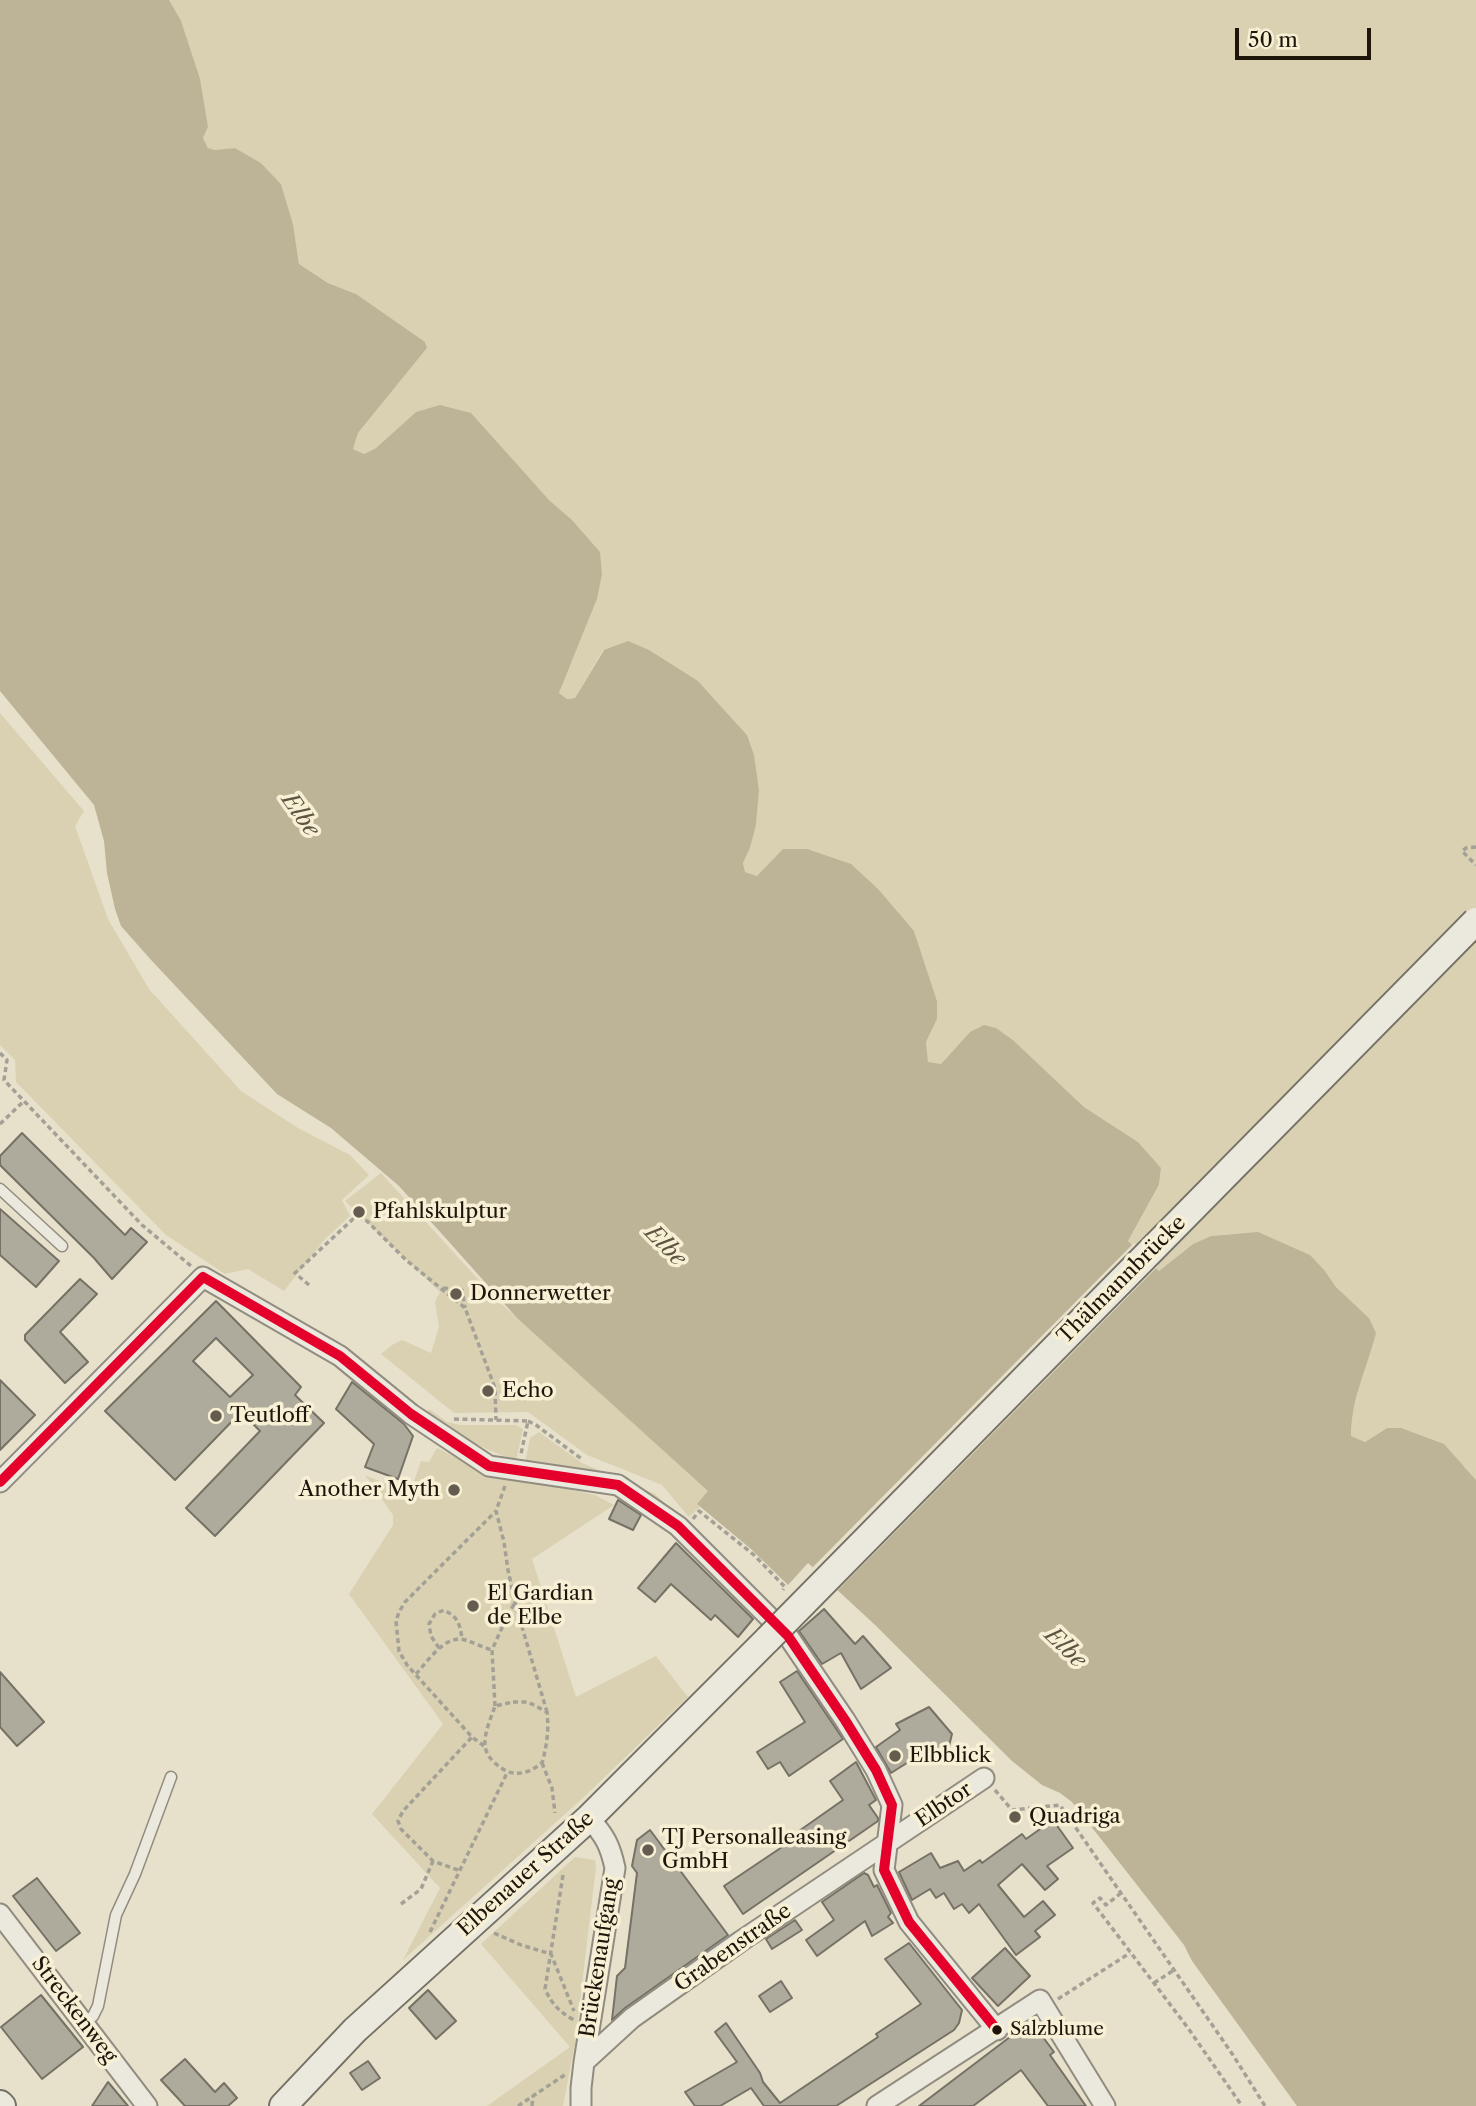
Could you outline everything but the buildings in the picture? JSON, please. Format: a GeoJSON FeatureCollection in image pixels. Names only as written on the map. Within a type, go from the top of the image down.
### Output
{"type":"FeatureCollection","features":[{"type":"Feature","properties":{"kind":"street","name":"Thälmannbrücke"},"geometry":{"type":"LineString","coordinates":[[768,1639],[1476,921]]}},
{"type":"Feature","properties":{"kind":"street"},"geometry":{"type":"LineString","coordinates":[[0,1482],[203,1276],[340,1356],[411,1414],[489,1465],[618,1485],[678,1526],[788,1636],[876,1770],[892,1805],[884,1870],[909,1922],[997,2030]]}},
{"type":"Feature","properties":{"kind":"street","name":"Elbenauer Straße"},"geometry":{"type":"LineString","coordinates":[[283,2106],[355,2030],[589,1818],[768,1639]]}},
{"type":"Feature","properties":{"kind":"street","name":"Elbtor"},"geometry":{"type":"LineString","coordinates":[[889,1842],[984,1778]]}},
{"type":"Feature","properties":{"kind":"street","name":"Brückenaufgang"},"geometry":{"type":"LineString","coordinates":[[581,2106],[584,2062],[615,1868],[604,1835],[589,1818]]}},
{"type":"Feature","properties":{"kind":"street","name":"Grabenstraße"},"geometry":{"type":"LineString","coordinates":[[584,2062],[632,2018],[889,1842]]}},
{"type":"Feature","properties":{"kind":"street","name":"Streckenweg"},"geometry":{"type":"LineString","coordinates":[[0,1914],[147,2106]]}},
{"type":"Feature","properties":{"kind":"street"},"geometry":{"type":"LineString","coordinates":[[877,2106],[1042,2004],[1105,2106]]}},
{"type":"Feature","properties":{"kind":"lane"},"geometry":{"type":"LineString","coordinates":[[0,1189],[62,1246]]}},
{"type":"Feature","properties":{"kind":"lane"},"geometry":{"type":"LineString","coordinates":[[85,2023],[93,2016],[98,2006],[116,1916],[135,1874],[171,1777]]}},
{"type":"Feature","properties":{"kind":"path"},"geometry":{"type":"LineString","coordinates":[[1476,847],[1462,851],[1476,864]]}},
{"type":"Feature","properties":{"kind":"path"},"geometry":{"type":"LineString","coordinates":[[0,1053],[7,1060],[4,1080],[142,1225],[203,1276]]}},
{"type":"Feature","properties":{"kind":"path"},"geometry":{"type":"LineString","coordinates":[[0,1124],[24,1101]]}},
{"type":"Feature","properties":{"kind":"path"},"geometry":{"type":"LineString","coordinates":[[309,1284],[295,1273],[352,1219],[360,1218],[367,1221],[407,1260],[465,1308]]}},
{"type":"Feature","properties":{"kind":"path"},"geometry":{"type":"LineString","coordinates":[[440,1288],[462,1290],[465,1308],[495,1388],[496,1420]]}},
{"type":"Feature","properties":{"kind":"path"},"geometry":{"type":"LineString","coordinates":[[451,1418],[528,1421],[517,1470],[503,1490],[496,1511],[405,1602],[399,1612],[396,1634],[399,1651],[407,1665],[472,1737],[484,1746],[492,1761],[507,1773],[517,1773],[534,1769],[542,1763],[548,1744],[549,1725],[515,1603],[496,1511]]}},
{"type":"Feature","properties":{"kind":"path"},"geometry":{"type":"LineString","coordinates":[[690,1522],[699,1511],[754,1555],[785,1587],[762,1611]]}},
{"type":"Feature","properties":{"kind":"path"},"geometry":{"type":"LineString","coordinates":[[484,1746],[495,1706],[492,1650],[515,1603]]}},
{"type":"Feature","properties":{"kind":"path"},"geometry":{"type":"LineString","coordinates":[[439,1648],[431,1636],[429,1624],[435,1614],[444,1610],[453,1615],[460,1624],[462,1639]]}},
{"type":"Feature","properties":{"kind":"path"},"geometry":{"type":"LineString","coordinates":[[416,1674],[439,1648],[449,1642],[462,1639],[492,1650]]}},
{"type":"Feature","properties":{"kind":"path"},"geometry":{"type":"LineString","coordinates":[[495,1706],[528,1702],[547,1712]]}},
{"type":"Feature","properties":{"kind":"path"},"geometry":{"type":"LineString","coordinates":[[458,1870],[433,1861],[401,1829],[398,1821],[403,1811],[472,1737]]}},
{"type":"Feature","properties":{"kind":"path"},"geometry":{"type":"LineString","coordinates":[[542,1763],[552,1788],[555,1813]]}},
{"type":"Feature","properties":{"kind":"path"},"geometry":{"type":"LineString","coordinates":[[433,1940],[429,1930],[507,1773]]}},
{"type":"Feature","properties":{"kind":"path"},"geometry":{"type":"LineString","coordinates":[[984,1778],[1012,1810],[1060,1805],[1233,2055],[1265,2106]]}},
{"type":"Feature","properties":{"kind":"path"},"geometry":{"type":"LineString","coordinates":[[401,1904],[421,1889],[433,1861]]}},
{"type":"Feature","properties":{"kind":"path"},"geometry":{"type":"LineString","coordinates":[[551,1954],[578,2022],[552,2004],[545,1989],[563,1875]]}},
{"type":"Feature","properties":{"kind":"path"},"geometry":{"type":"LineString","coordinates":[[1121,1894],[1106,1905],[1100,1898],[1093,1903],[1188,2028],[1242,2106]]}},
{"type":"Feature","properties":{"kind":"path"},"geometry":{"type":"LineString","coordinates":[[486,1929],[521,1945],[551,1954]]}},
{"type":"Feature","properties":{"kind":"path"},"geometry":{"type":"LineString","coordinates":[[1042,2004],[1130,1953]]}},
{"type":"Feature","properties":{"kind":"path"},"geometry":{"type":"LineString","coordinates":[[1154,1983],[1174,1970]]}},
{"type":"Feature","properties":{"kind":"path"},"geometry":{"type":"LineString","coordinates":[[518,2106],[584,2062]]}},
{"type":"Feature","properties":{"kind":"path"},"geometry":{"type":"LineString","coordinates":[[533,2096],[533,2106]]}},
{"type":"Feature","properties":{"kind":"shaded area"},"geometry":{"type":"Polygon","coordinates":[[[169,0],[1476,0],[1476,1480],[1464,1466],[1387,1428],[1365,1442],[1350,1436],[1364,1365],[1369,1318],[1336,1287],[1325,1271],[1231,1234],[1211,1236],[1193,1244],[1159,1271],[1128,1241],[1159,1186],[1161,1169],[1138,1142],[1084,1107],[1014,1041],[970,1032],[941,1064],[927,1062],[926,1042],[937,1019],[937,1001],[914,931],[745,872],[743,863],[756,825],[759,791],[747,735],[698,681],[603,650],[575,698],[567,699],[559,693],[597,599],[571,519],[549,500],[513,461],[416,412],[376,448],[364,454],[353,449],[358,433],[427,348],[356,294],[328,283],[299,264],[293,224],[281,184],[261,163],[235,148],[208,148],[203,138],[208,127],[169,0]]]}},
{"type":"Feature","properties":{"kind":"shaded area"},"geometry":{"type":"Polygon","coordinates":[[[0,713],[84,811],[75,826],[108,919],[149,989],[241,1091],[298,1128],[350,1155],[369,1175],[342,1200],[350,1216],[325,1239],[284,1291],[248,1269],[225,1274],[166,1235],[16,1082],[15,1060],[0,1045],[0,713]]]}},
{"type":"Feature","properties":{"kind":"shaded area"},"geometry":{"type":"Polygon","coordinates":[[[381,1173],[499,1302],[716,1492],[689,1517],[662,1485],[587,1455],[528,1412],[454,1413],[381,1354],[402,1340],[431,1353],[439,1327],[435,1302],[440,1292],[345,1201],[381,1173]]]}},
{"type":"Feature","properties":{"kind":"shaded area"},"geometry":{"type":"Polygon","coordinates":[[[429,1409],[447,1422],[460,1425],[516,1425],[523,1429],[516,1461],[447,1428],[426,1414],[429,1409]]]}},
{"type":"Feature","properties":{"kind":"shaded area"},"geometry":{"type":"Polygon","coordinates":[[[539,1432],[582,1463],[655,1494],[678,1519],[598,1474],[575,1467],[525,1463],[530,1438],[539,1432]]]}},
{"type":"Feature","properties":{"kind":"shaded area"},"geometry":{"type":"Polygon","coordinates":[[[437,1448],[496,1477],[595,1495],[614,1505],[532,1559],[576,1697],[656,1656],[688,1697],[584,1797],[403,1960],[440,1888],[372,1814],[443,1724],[349,1594],[393,1525],[393,1515],[365,1475],[396,1488],[400,1480],[413,1484],[421,1461],[429,1462],[437,1448]]]}},
{"type":"Feature","properties":{"kind":"shaded area"},"geometry":{"type":"Polygon","coordinates":[[[575,1857],[595,1860],[596,1867],[575,2043],[563,2106],[487,2106],[570,2047],[481,1944],[575,1857]]]}},
{"type":"Feature","properties":{"kind":"water","name":"Elbe"},"geometry":{"type":"Polygon","coordinates":[[[0,0],[169,0],[181,21],[200,79],[208,127],[203,138],[208,148],[235,148],[261,163],[281,184],[293,224],[299,264],[328,283],[356,294],[425,342],[427,348],[358,433],[353,449],[364,454],[376,448],[416,412],[440,405],[471,413],[549,500],[571,519],[600,552],[602,574],[597,599],[559,693],[567,699],[575,698],[604,650],[628,641],[649,650],[698,681],[747,735],[754,755],[759,791],[756,825],[743,863],[745,872],[757,876],[783,849],[807,849],[851,864],[878,889],[914,931],[937,1001],[937,1019],[926,1042],[928,1062],[941,1064],[970,1032],[984,1025],[996,1028],[1014,1041],[1084,1107],[1138,1142],[1161,1168],[1159,1185],[1128,1241],[1159,1271],[1193,1244],[1211,1236],[1258,1232],[1310,1255],[1336,1287],[1369,1318],[1376,1333],[1357,1397],[1351,1436],[1365,1442],[1387,1428],[1401,1428],[1444,1444],[1476,1480],[1476,2106],[1297,2106],[1192,1961],[1184,1945],[1072,1802],[1042,1785],[1012,1761],[873,1623],[808,1563],[788,1585],[751,1549],[697,1504],[708,1491],[517,1318],[399,1186],[331,1128],[277,1094],[121,926],[115,909],[107,873],[104,841],[94,805],[0,691],[0,0]]]}},
{"type":"Feature","properties":{"kind":"pier"},"geometry":{"type":"Polygon","coordinates":[[[1134,1243],[1158,1266],[835,1593],[810,1570],[1134,1243]]]}},
{"type":"Feature","properties":{"kind":"transit line"},"geometry":{"type":"LineString","coordinates":[[0,1482],[203,1277],[340,1356],[411,1414],[489,1466],[618,1485],[678,1526],[788,1636],[876,1770],[892,1805],[884,1870],[909,1922],[997,2030]]}},
{"type":"Feature","properties":{"kind":"place","name":"Pfahlskulptur"},"geometry":{"type":"Point","coordinates":[359,1212]}},
{"type":"Feature","properties":{"kind":"place","name":"Donnerwetter"},"geometry":{"type":"Point","coordinates":[456,1294]}},
{"type":"Feature","properties":{"kind":"place","name":"Echo"},"geometry":{"type":"Point","coordinates":[488,1391]}},
{"type":"Feature","properties":{"kind":"place","name":"Teutloff"},"geometry":{"type":"Point","coordinates":[216,1416]}},
{"type":"Feature","properties":{"kind":"place","name":"Another Myth"},"geometry":{"type":"Point","coordinates":[454,1490]}},
{"type":"Feature","properties":{"kind":"place","name":"El Gardian de Elbe"},"geometry":{"type":"Point","coordinates":[473,1606]}},
{"type":"Feature","properties":{"kind":"place","name":"Elbblick"},"geometry":{"type":"Point","coordinates":[895,1756]}},
{"type":"Feature","properties":{"kind":"place","name":"Quadriga"},"geometry":{"type":"Point","coordinates":[1015,1817]}},
{"type":"Feature","properties":{"kind":"place","name":"TJ Personalleasing GmbH"},"geometry":{"type":"Point","coordinates":[648,1850]}},
{"type":"Feature","properties":{"kind":"place","name":"Salzblume"},"geometry":{"type":"Point","coordinates":[997,2030]}}]}
